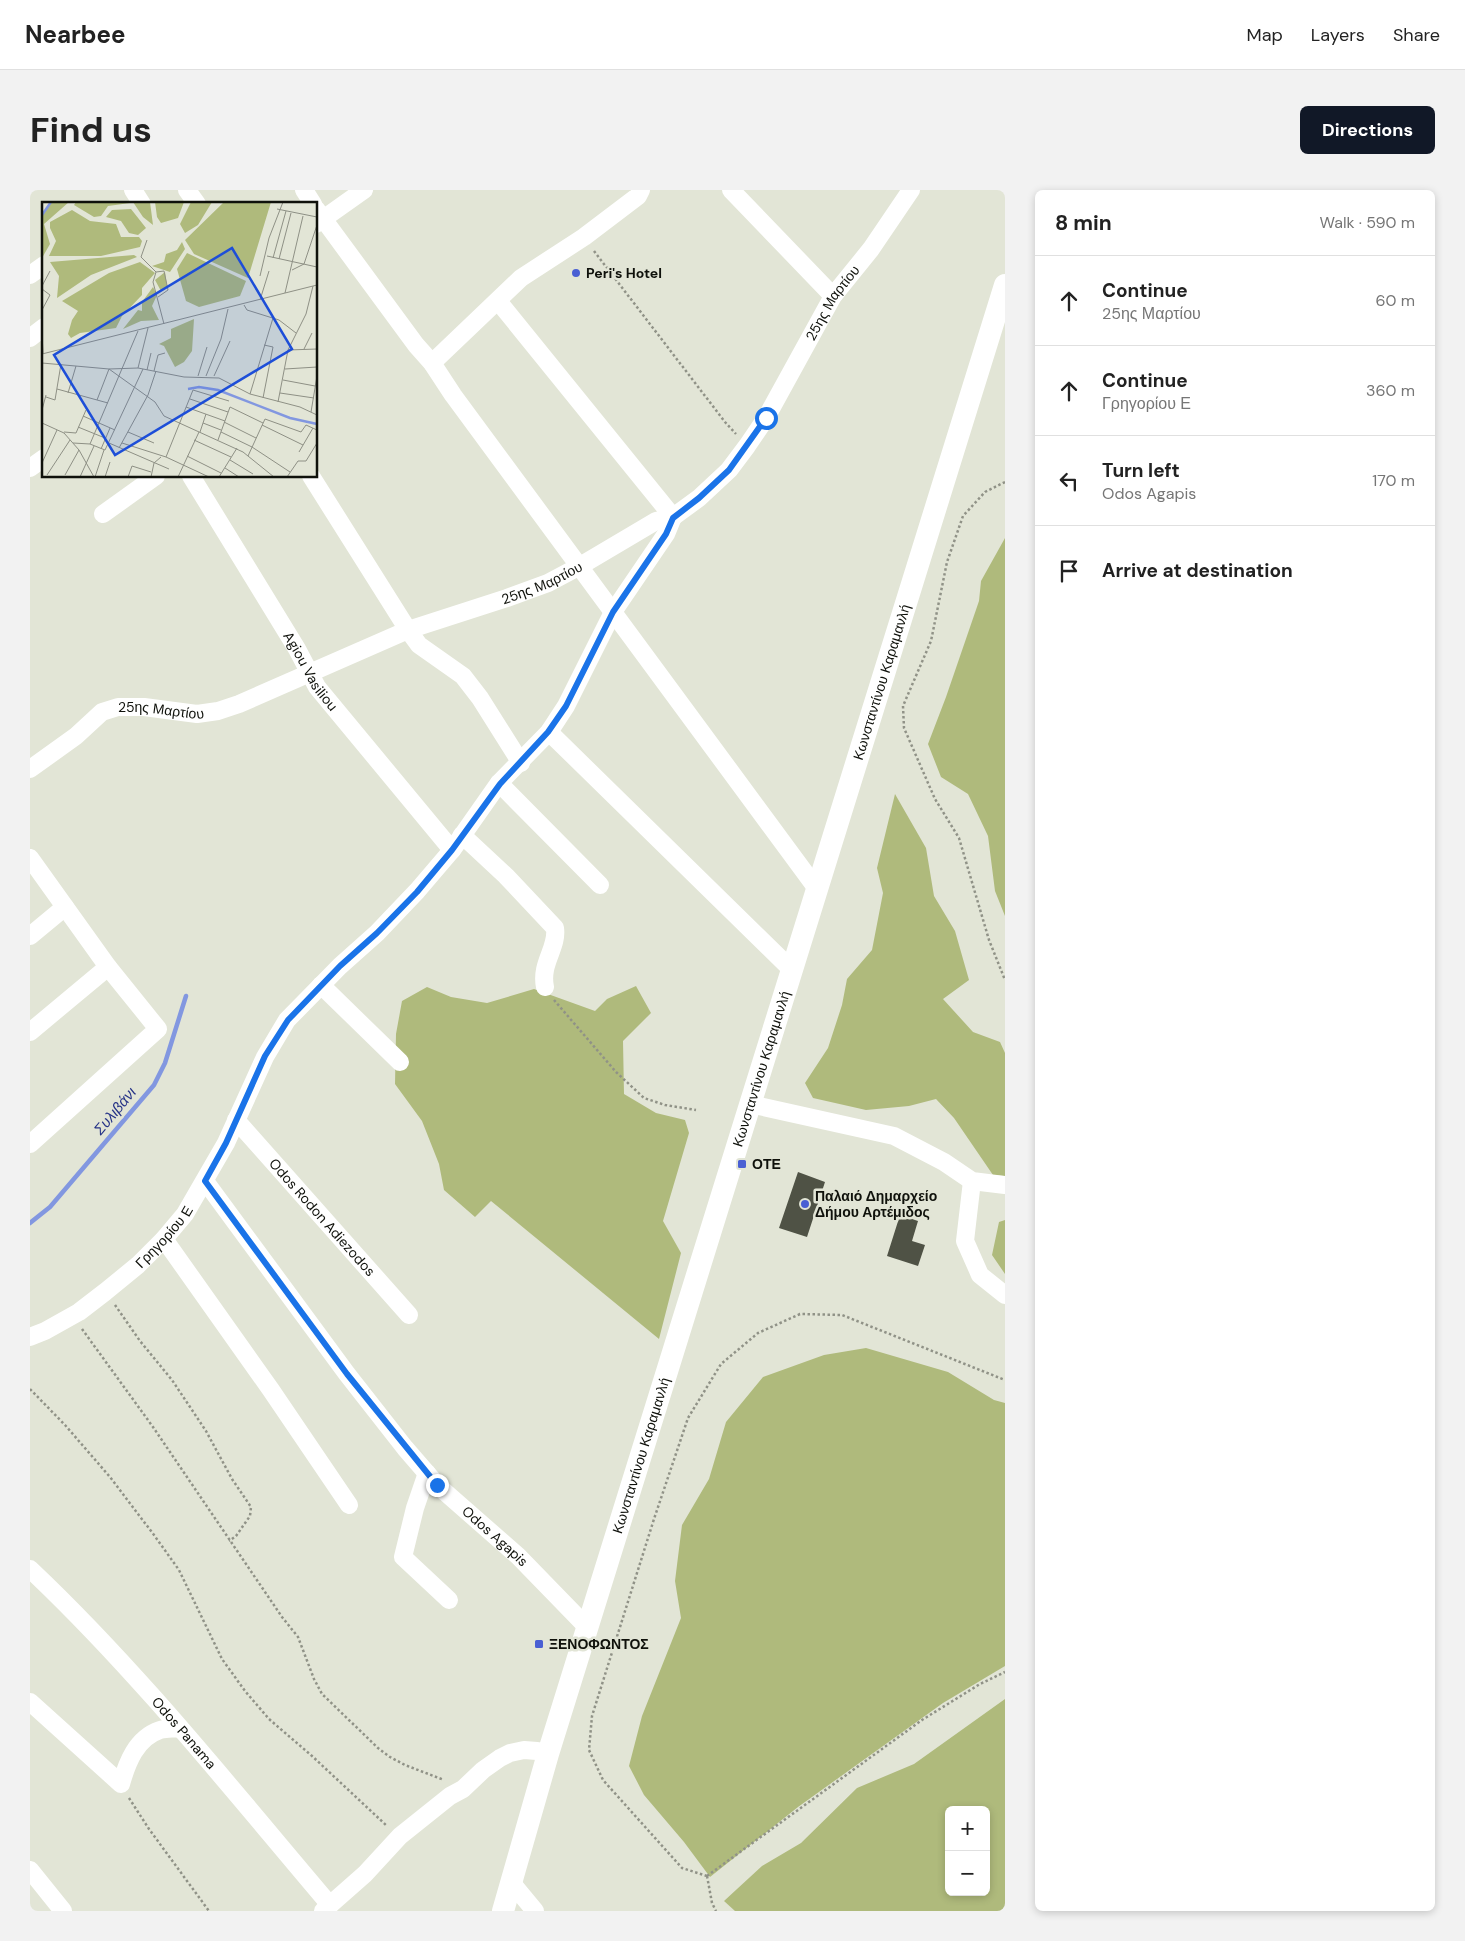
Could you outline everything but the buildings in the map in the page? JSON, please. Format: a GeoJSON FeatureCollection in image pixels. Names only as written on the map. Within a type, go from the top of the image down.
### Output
{"type":"FeatureCollection","features":[{"type":"Feature","properties":{"kind":"main road","name":"Κωνσταντίνου Καραμανλή"},"geometry":{"type":"LineString","coordinates":[[503,1911],[587,1627],[1005,285]]}},
{"type":"Feature","properties":{"kind":"street"},"geometry":{"type":"LineString","coordinates":[[304,190],[312,202]]}},
{"type":"Feature","properties":{"kind":"street"},"geometry":{"type":"LineString","coordinates":[[364,190],[319,217],[416,345],[432,363],[453,395],[817,889]]}},
{"type":"Feature","properties":{"kind":"street"},"geometry":{"type":"LineString","coordinates":[[432,363],[521,278],[584,237],[638,196],[641,190]]}},
{"type":"Feature","properties":{"kind":"street"},"geometry":{"type":"LineString","coordinates":[[731,190],[833,296]]}},
{"type":"Feature","properties":{"kind":"street","name":"25ης Μαρτίου"},"geometry":{"type":"LineString","coordinates":[[30,769],[76,736],[102,712],[118,707],[144,706],[196,714],[218,711],[239,704],[408,630],[548,583],[656,521],[673,518],[699,498],[729,470],[748,446],[766,418],[833,296],[871,249],[903,193]]}},
{"type":"Feature","properties":{"kind":"street"},"geometry":{"type":"LineString","coordinates":[[30,275],[42,266]]}},
{"type":"Feature","properties":{"kind":"street"},"geometry":{"type":"LineString","coordinates":[[498,301],[673,518]]}},
{"type":"Feature","properties":{"kind":"street"},"geometry":{"type":"LineString","coordinates":[[30,338],[42,329]]}},
{"type":"Feature","properties":{"kind":"street"},"geometry":{"type":"LineString","coordinates":[[30,468],[42,459]]}},
{"type":"Feature","properties":{"kind":"street"},"geometry":{"type":"LineString","coordinates":[[103,514],[153,478]]}},
{"type":"Feature","properties":{"kind":"street","name":"Agiou Vasiliou"},"geometry":{"type":"LineString","coordinates":[[192,478],[297,649],[308,674],[317,687],[452,850]]}},
{"type":"Feature","properties":{"kind":"street"},"geometry":{"type":"LineString","coordinates":[[312,478],[408,630],[419,645],[463,676],[480,698],[521,763]]}},
{"type":"Feature","properties":{"kind":"street","name":"Γρηγορίου Ε"},"geometry":{"type":"LineString","coordinates":[[30,1337],[72,1316],[105,1292],[138,1265],[164,1239],[184,1214],[205,1181],[236,1120],[265,1056],[288,1020],[321,985],[377,933],[417,892],[452,850],[500,784],[548,732],[566,706],[613,612],[666,534],[673,518]]}},
{"type":"Feature","properties":{"kind":"street"},"geometry":{"type":"LineString","coordinates":[[548,732],[792,970]]}},
{"type":"Feature","properties":{"kind":"street"},"geometry":{"type":"LineString","coordinates":[[500,784],[600,885]]}},
{"type":"Feature","properties":{"kind":"street"},"geometry":{"type":"LineString","coordinates":[[462,835],[506,876],[555,928],[556,937],[547,957],[543,977],[545,987]]}},
{"type":"Feature","properties":{"kind":"street"},"geometry":{"type":"LineString","coordinates":[[30,858],[108,967],[158,1029],[30,1144]]}},
{"type":"Feature","properties":{"kind":"street"},"geometry":{"type":"LineString","coordinates":[[30,936],[65,907]]}},
{"type":"Feature","properties":{"kind":"street"},"geometry":{"type":"LineString","coordinates":[[30,1032],[108,967]]}},
{"type":"Feature","properties":{"kind":"street"},"geometry":{"type":"LineString","coordinates":[[321,985],[400,1062]]}},
{"type":"Feature","properties":{"kind":"street"},"geometry":{"type":"LineString","coordinates":[[750,1104],[894,1136],[944,1162],[972,1181],[1005,1185]]}},
{"type":"Feature","properties":{"kind":"street","name":"Odos Rodon Adiezodos"},"geometry":{"type":"LineString","coordinates":[[236,1120],[409,1315]]}},
{"type":"Feature","properties":{"kind":"street","name":"Odos Agapis"},"geometry":{"type":"LineString","coordinates":[[205,1181],[347,1374],[437,1485],[518,1556],[587,1627]]}},
{"type":"Feature","properties":{"kind":"street"},"geometry":{"type":"LineString","coordinates":[[972,1181],[965,1241],[980,1275],[1005,1295]]}},
{"type":"Feature","properties":{"kind":"street"},"geometry":{"type":"LineString","coordinates":[[164,1239],[272,1390],[348,1505]]}},
{"type":"Feature","properties":{"kind":"street"},"geometry":{"type":"LineString","coordinates":[[427,1473],[415,1508],[403,1557],[449,1600]]}},
{"type":"Feature","properties":{"kind":"street","name":"Odos Panama"},"geometry":{"type":"LineString","coordinates":[[30,1568],[65,1602],[180,1728],[327,1908]]}},
{"type":"Feature","properties":{"kind":"street"},"geometry":{"type":"LineString","coordinates":[[30,1702],[120,1784],[132,1753],[144,1740],[159,1730],[180,1728]]}},
{"type":"Feature","properties":{"kind":"street"},"geometry":{"type":"LineString","coordinates":[[327,1908],[365,1874],[400,1836],[450,1796],[463,1789],[483,1770],[510,1753],[524,1750],[548,1754]]}},
{"type":"Feature","properties":{"kind":"street"},"geometry":{"type":"LineString","coordinates":[[33,1881],[63,1911]]}},
{"type":"Feature","properties":{"kind":"street"},"geometry":{"type":"LineString","coordinates":[[511,1882],[536,1911]]}},
{"type":"Feature","properties":{"kind":"path"},"geometry":{"type":"LineString","coordinates":[[584,237],[725,422],[748,446]]}},
{"type":"Feature","properties":{"kind":"path"},"geometry":{"type":"LineString","coordinates":[[1005,482],[985,492],[963,516],[947,562],[930,641],[903,706],[904,728],[935,799],[959,838],[989,940],[1005,980]]}},
{"type":"Feature","properties":{"kind":"path"},"geometry":{"type":"LineString","coordinates":[[545,987],[558,1005],[616,1072],[644,1098],[665,1105],[696,1110]]}},
{"type":"Feature","properties":{"kind":"path"},"geometry":{"type":"LineString","coordinates":[[105,1292],[140,1341],[172,1380],[206,1431],[232,1478],[251,1506],[250,1516],[236,1536],[229,1541]]}},
{"type":"Feature","properties":{"kind":"path"},"geometry":{"type":"LineString","coordinates":[[707,1876],[682,1868],[603,1780],[589,1750],[592,1716],[688,1418],[721,1364],[758,1334],[800,1314],[842,1315],[1005,1380]]}},
{"type":"Feature","properties":{"kind":"path"},"geometry":{"type":"LineString","coordinates":[[72,1316],[153,1428],[229,1541],[298,1637],[314,1679],[322,1694],[378,1748],[390,1757],[463,1789]]}},
{"type":"Feature","properties":{"kind":"path"},"geometry":{"type":"LineString","coordinates":[[30,1389],[65,1425],[110,1477],[154,1534],[179,1570],[222,1659],[245,1691],[269,1719],[400,1836]]}},
{"type":"Feature","properties":{"kind":"path"},"geometry":{"type":"LineString","coordinates":[[707,1876],[922,1720],[980,1684],[1005,1672]]}},
{"type":"Feature","properties":{"kind":"path"},"geometry":{"type":"LineString","coordinates":[[120,1784],[149,1828],[209,1911]]}},
{"type":"Feature","properties":{"kind":"path"},"geometry":{"type":"LineString","coordinates":[[707,1876],[712,1903],[716,1911]]}},
{"type":"Feature","properties":{"kind":"green space"},"geometry":{"type":"Polygon","coordinates":[[[1005,538],[1005,916],[995,891],[988,836],[968,794],[941,777],[928,744],[979,601],[981,581],[1005,538]]]}},
{"type":"Feature","properties":{"kind":"green space"},"geometry":{"type":"Polygon","coordinates":[[[895,794],[926,848],[934,896],[955,931],[969,980],[943,999],[973,1032],[1000,1042],[1005,1053],[1005,1176],[993,1175],[954,1118],[936,1099],[909,1106],[866,1110],[813,1098],[805,1083],[828,1048],[842,1005],[847,979],[872,950],[883,893],[877,868],[895,794]]]}},
{"type":"Feature","properties":{"kind":"green space"},"geometry":{"type":"Polygon","coordinates":[[[636,986],[651,1013],[623,1041],[624,1094],[656,1113],[685,1120],[689,1133],[663,1221],[681,1253],[659,1339],[491,1201],[475,1217],[444,1190],[439,1164],[422,1121],[395,1084],[396,1034],[402,1001],[427,987],[451,997],[487,1003],[534,989],[595,1011],[607,999],[636,986]]]}},
{"type":"Feature","properties":{"kind":"green space"},"geometry":{"type":"Polygon","coordinates":[[[1005,1220],[1005,1274],[992,1255],[999,1222],[1005,1220]]]}},
{"type":"Feature","properties":{"kind":"green space"},"geometry":{"type":"Polygon","coordinates":[[[866,1348],[948,1372],[994,1400],[1005,1403],[1005,1666],[943,1703],[798,1807],[710,1877],[684,1842],[644,1795],[629,1766],[642,1716],[681,1618],[675,1581],[682,1525],[709,1479],[726,1422],[763,1377],[824,1355],[866,1348]]]}},
{"type":"Feature","properties":{"kind":"green space"},"geometry":{"type":"Polygon","coordinates":[[[1005,1699],[1005,1911],[735,1911],[724,1901],[762,1866],[801,1843],[857,1788],[914,1764],[1005,1699]]]}},
{"type":"Feature","properties":{"kind":"waterway","name":"Συλιβάνι"},"geometry":{"type":"LineString","coordinates":[[30,1223],[50,1207],[154,1085],[165,1063],[186,996]]}},
{"type":"Feature","properties":{"kind":"place","name":"Peri's Hotel"},"geometry":{"type":"Point","coordinates":[576,273]}},
{"type":"Feature","properties":{"kind":"place","name":"ΟΤΕ"},"geometry":{"type":"Point","coordinates":[742,1164]}},
{"type":"Feature","properties":{"kind":"place","name":"Παλαιό Δημαρχείο Δήμου Αρτέμιδος"},"geometry":{"type":"Point","coordinates":[805,1204]}},
{"type":"Feature","properties":{"kind":"place","name":"ΞΕΝΟΦΩΝΤΟΣ"},"geometry":{"type":"Point","coordinates":[539,1644]}},
{"type":"Feature","properties":{"kind":"route"},"geometry":{"type":"LineString","coordinates":[[437,1485],[405,1448],[347,1374],[205,1181],[226,1143],[265,1056],[288,1020],[340,966],[377,933],[417,892],[452,850],[500,784],[548,732],[566,706],[613,612],[666,534],[673,518],[699,498],[729,470],[748,446],[766,418]]}}]}
